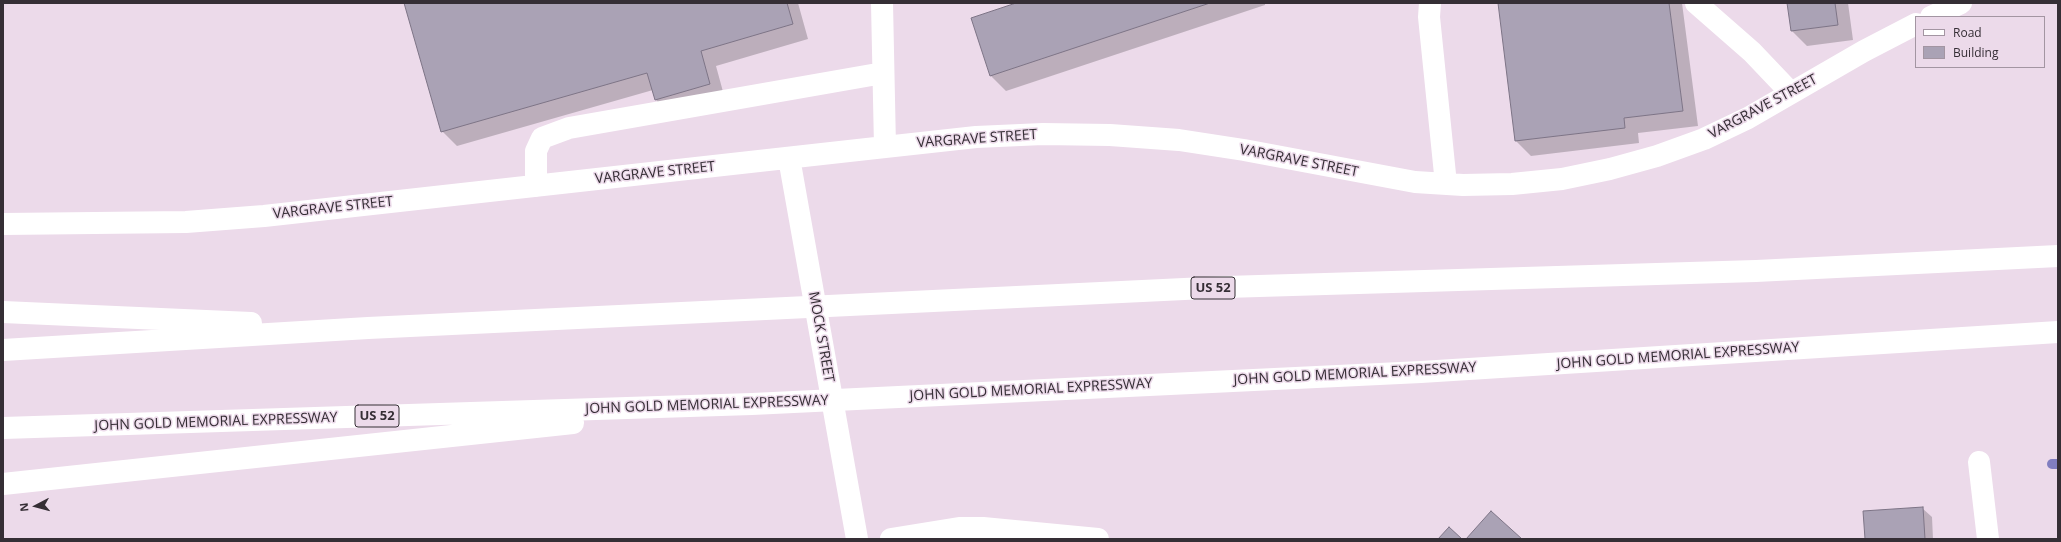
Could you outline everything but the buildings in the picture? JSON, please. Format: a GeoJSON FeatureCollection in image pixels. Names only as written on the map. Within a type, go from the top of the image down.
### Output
{"type":"FeatureCollection","features":[{"type":"Feature","properties":{"kind":"main road"},"geometry":{"type":"LineString","coordinates":[[882,3],[885,147]]}},
{"type":"Feature","properties":{"kind":"main road"},"geometry":{"type":"LineString","coordinates":[[1430,3],[1429,17],[1446,184]]}},
{"type":"Feature","properties":{"kind":"main road"},"geometry":{"type":"LineString","coordinates":[[1696,3],[1752,52],[1791,93]]}},
{"type":"Feature","properties":{"kind":"main road"},"geometry":{"type":"LineString","coordinates":[[1933,16],[1961,3]]}},
{"type":"Feature","properties":{"kind":"main road","name":"VARGRAVE STREET"},"geometry":{"type":"LineString","coordinates":[[3,224],[186,222],[264,216],[885,147],[976,138],[1042,134],[1126,136],[1179,140],[1244,150],[1415,182],[1446,184],[1512,184],[1562,179],[1610,169],[1657,156],[1704,139],[1748,118],[1864,51],[1915,25]]}},
{"type":"Feature","properties":{"kind":"main road"},"geometry":{"type":"LineString","coordinates":[[536,186],[536,150],[542,138],[569,128],[883,73]]}},
{"type":"Feature","properties":{"kind":"main road","name":"MOCK STREET"},"geometry":{"type":"LineString","coordinates":[[789,158],[857,539]]}},
{"type":"Feature","properties":{"kind":"main road","name":"US 52"},"geometry":{"type":"LineString","coordinates":[[3,350],[368,328],[1226,287],[1756,271],[2058,256]]}},
{"type":"Feature","properties":{"kind":"main road"},"geometry":{"type":"LineString","coordinates":[[3,312],[368,328]]}},
{"type":"Feature","properties":{"kind":"main road","name":"JOHN GOLD MEMORIAL EXPRESSWAY"},"geometry":{"type":"LineString","coordinates":[[3,428],[752,404],[1421,372],[2058,332]]}},
{"type":"Feature","properties":{"kind":"main road"},"geometry":{"type":"LineString","coordinates":[[3,484],[752,404]]}},
{"type":"Feature","properties":{"kind":"main road"},"geometry":{"type":"LineString","coordinates":[[1979,462],[1988,539]]}},
{"type":"Feature","properties":{"kind":"main road"},"geometry":{"type":"LineString","coordinates":[[891,539],[959,528],[991,528],[1098,539]]}},
{"type":"Feature","properties":{"kind":"waterway"},"geometry":{"type":"LineString","coordinates":[[2052,464],[2058,464]]}}]}
